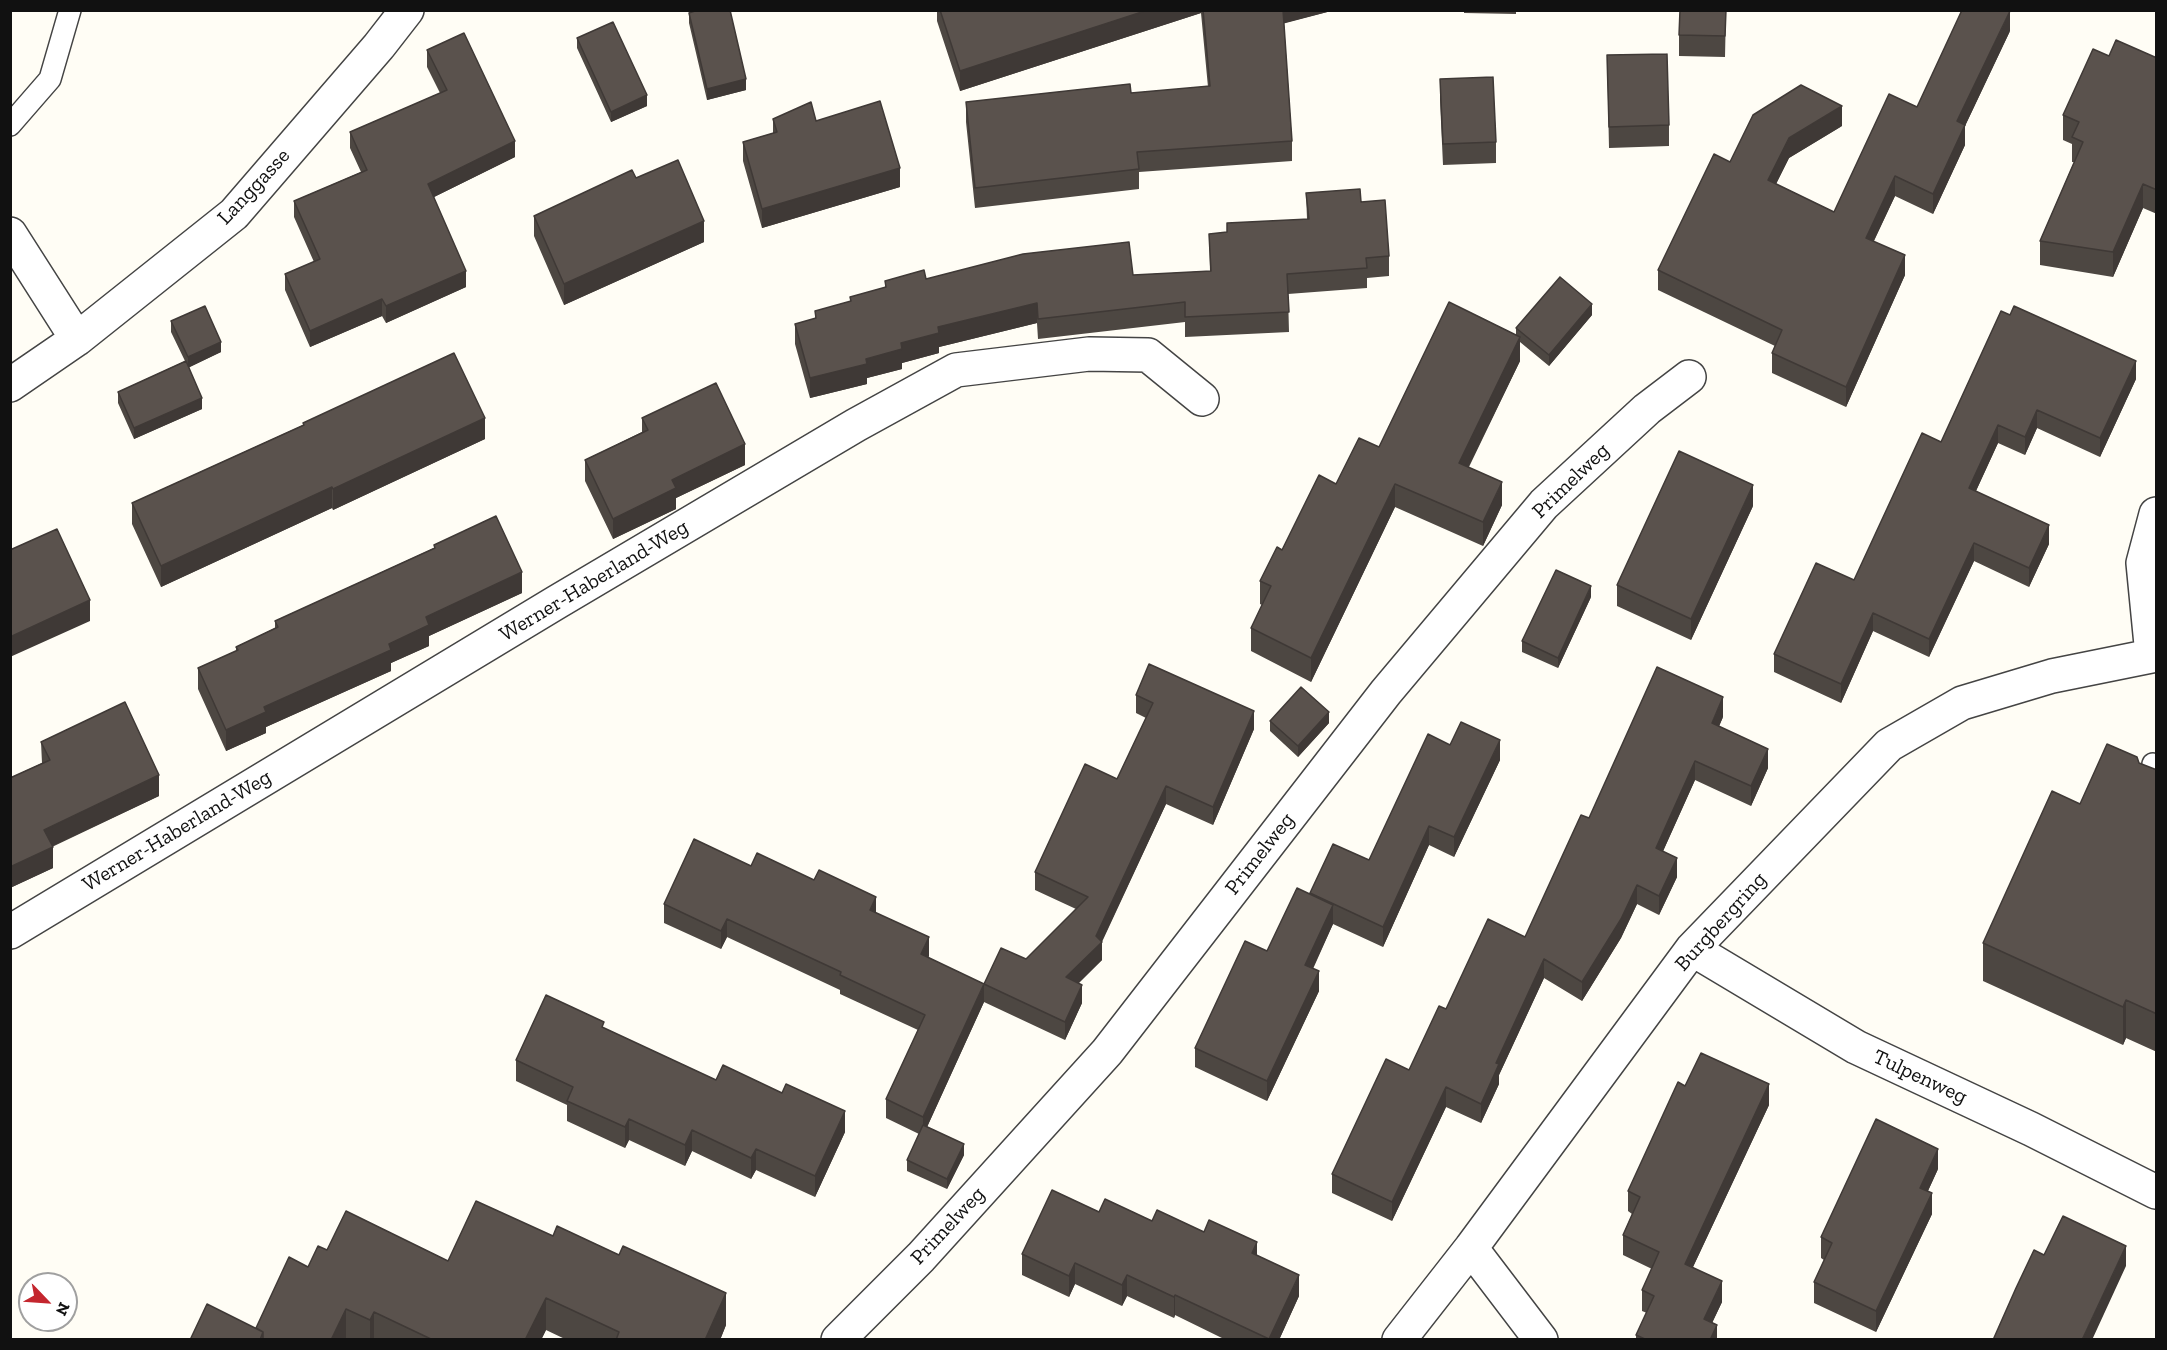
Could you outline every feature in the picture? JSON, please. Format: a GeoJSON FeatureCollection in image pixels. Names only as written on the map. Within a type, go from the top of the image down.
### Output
{"type":"FeatureCollection","features":[{"type":"Feature","properties":{"kind":"street","name":"Langgasse"},"geometry":{"type":"LineString","coordinates":[[10,385],[77,339],[234,214],[379,46],[407,10]]}},
{"type":"Feature","properties":{"kind":"street"},"geometry":{"type":"LineString","coordinates":[[10,234],[77,339]]}},
{"type":"Feature","properties":{"kind":"street","name":"Werner-Haberland-Weg"},"geometry":{"type":"LineString","coordinates":[[10,932],[568,596],[856,425],[956,370],[1089,354],[1148,356],[1202,399]]}},
{"type":"Feature","properties":{"kind":"street","name":"Primelweg"},"geometry":{"type":"LineString","coordinates":[[838,1340],[921,1257],[1107,1052],[1386,692],[1544,504],[1647,410],[1689,377]]}},
{"type":"Feature","properties":{"kind":"street"},"geometry":{"type":"LineString","coordinates":[[2155,655],[2143,563],[2157,514]]}},
{"type":"Feature","properties":{"kind":"street","name":"Burgbergring"},"geometry":{"type":"LineString","coordinates":[[1399,1340],[1471,1248],[1692,949],[1889,746],[1962,703],[2052,676],[2155,655]]}},
{"type":"Feature","properties":{"kind":"street","name":"Tulpenweg"},"geometry":{"type":"LineString","coordinates":[[1692,949],[1856,1047],[2031,1129],[2157,1192]]}},
{"type":"Feature","properties":{"kind":"street"},"geometry":{"type":"LineString","coordinates":[[1471,1248],[1541,1340]]}},
{"type":"Feature","properties":{"kind":"lane"},"geometry":{"type":"LineString","coordinates":[[10,125],[50,79],[70,10]]}},
{"type":"Feature","properties":{"kind":"building"},"geometry":{"type":"Polygon","coordinates":[[[698,10],[730,10],[746,79],[707,89],[689,13],[698,10]]]}},
{"type":"Feature","properties":{"kind":"building"},"geometry":{"type":"Polygon","coordinates":[[[940,10],[1148,10],[960,71],[940,10]]]}},
{"type":"Feature","properties":{"kind":"building"},"geometry":{"type":"Polygon","coordinates":[[[1203,10],[1283,10],[1292,141],[1137,152],[1139,169],[975,188],[966,102],[1130,84],[1131,93],[1210,86],[1203,10]]]}},
{"type":"Feature","properties":{"kind":"building"},"geometry":{"type":"Polygon","coordinates":[[[1680,10],[1726,10],[1725,36],[1679,35],[1680,10]]]}},
{"type":"Feature","properties":{"kind":"building"},"geometry":{"type":"Polygon","coordinates":[[[1962,10],[2010,11],[1957,121],[1965,125],[1933,194],[1895,176],[1866,238],[1905,255],[1846,387],[1772,353],[1782,330],[1658,270],[1714,154],[1730,162],[1753,115],[1801,85],[1842,106],[1789,138],[1768,180],[1834,212],[1889,94],[1917,107],[1962,10]]]}},
{"type":"Feature","properties":{"kind":"building"},"geometry":{"type":"Polygon","coordinates":[[[613,22],[647,95],[611,112],[577,38],[613,22]]]}},
{"type":"Feature","properties":{"kind":"building"},"geometry":{"type":"Polygon","coordinates":[[[464,33],[515,141],[428,184],[466,271],[386,306],[382,299],[310,331],[285,274],[320,259],[294,201],[367,170],[350,132],[447,90],[427,50],[464,33]]]}},
{"type":"Feature","properties":{"kind":"building"},"geometry":{"type":"Polygon","coordinates":[[[2116,40],[2157,58],[2157,190],[2143,184],[2113,252],[2040,241],[2083,142],[2072,137],[2079,122],[2063,115],[2093,49],[2109,56],[2116,40]]]}},
{"type":"Feature","properties":{"kind":"building"},"geometry":{"type":"Polygon","coordinates":[[[1667,54],[1669,125],[1609,127],[1607,55],[1667,54]]]}},
{"type":"Feature","properties":{"kind":"building"},"geometry":{"type":"Polygon","coordinates":[[[1493,77],[1496,142],[1443,144],[1440,79],[1493,77]]]}},
{"type":"Feature","properties":{"kind":"building"},"geometry":{"type":"Polygon","coordinates":[[[880,101],[900,168],[762,209],[743,142],[777,132],[773,119],[811,102],[816,121],[880,101]]]}},
{"type":"Feature","properties":{"kind":"building"},"geometry":{"type":"Polygon","coordinates":[[[678,160],[704,221],[564,284],[534,216],[632,170],[636,178],[678,160]]]}},
{"type":"Feature","properties":{"kind":"building"},"geometry":{"type":"Polygon","coordinates":[[[1360,189],[1361,202],[1385,200],[1389,256],[1366,258],[1367,268],[1287,274],[1289,312],[1185,317],[1185,302],[1038,319],[1037,303],[938,327],[939,333],[901,343],[902,349],[866,359],[867,364],[810,378],[795,324],[816,318],[815,311],[851,301],[850,297],[886,287],[885,281],[924,270],[926,279],[1023,254],[1129,242],[1133,275],[1211,271],[1209,234],[1227,232],[1227,223],[1309,219],[1306,193],[1360,189]]]}},
{"type":"Feature","properties":{"kind":"building"},"geometry":{"type":"Polygon","coordinates":[[[1560,277],[1592,304],[1549,355],[1516,328],[1560,277]]]}},
{"type":"Feature","properties":{"kind":"building"},"geometry":{"type":"Polygon","coordinates":[[[1449,302],[1520,337],[1459,463],[1502,482],[1483,522],[1395,484],[1311,658],[1251,628],[1271,586],[1260,581],[1277,547],[1282,550],[1319,475],[1336,484],[1359,438],[1379,447],[1449,302]]]}},
{"type":"Feature","properties":{"kind":"building"},"geometry":{"type":"Polygon","coordinates":[[[205,306],[221,342],[188,357],[171,321],[205,306]]]}},
{"type":"Feature","properties":{"kind":"building"},"geometry":{"type":"Polygon","coordinates":[[[2014,306],[2136,361],[2100,438],[2037,410],[2025,437],[1998,425],[1969,488],[2049,525],[2029,568],[1974,543],[1929,639],[1873,613],[1841,684],[1774,654],[1816,563],[1854,580],[1922,433],[1941,442],[2001,311],[2010,315],[2014,306]]]}},
{"type":"Feature","properties":{"kind":"building"},"geometry":{"type":"Polygon","coordinates":[[[454,353],[485,418],[161,566],[132,503],[304,425],[303,423],[454,353]]]}},
{"type":"Feature","properties":{"kind":"building"},"geometry":{"type":"Polygon","coordinates":[[[186,361],[202,398],[134,428],[118,392],[186,361]]]}},
{"type":"Feature","properties":{"kind":"building"},"geometry":{"type":"Polygon","coordinates":[[[716,383],[745,444],[672,480],[676,488],[613,519],[585,460],[648,430],[642,418],[716,383]]]}},
{"type":"Feature","properties":{"kind":"building"},"geometry":{"type":"Polygon","coordinates":[[[1679,451],[1753,485],[1691,619],[1617,585],[1679,451]]]}},
{"type":"Feature","properties":{"kind":"building"},"geometry":{"type":"Polygon","coordinates":[[[496,516],[522,572],[426,617],[429,625],[389,644],[391,650],[264,707],[266,712],[226,730],[198,668],[238,650],[236,647],[278,627],[275,621],[435,548],[434,545],[496,516]]]}},
{"type":"Feature","properties":{"kind":"building"},"geometry":{"type":"Polygon","coordinates":[[[57,529],[90,600],[10,637],[10,550],[57,529]]]}},
{"type":"Feature","properties":{"kind":"building"},"geometry":{"type":"Polygon","coordinates":[[[1556,570],[1591,586],[1558,658],[1522,641],[1556,570]]]}},
{"type":"Feature","properties":{"kind":"building"},"geometry":{"type":"Polygon","coordinates":[[[1149,664],[1254,711],[1213,807],[1166,786],[1096,936],[1102,942],[1066,977],[1082,985],[1065,1022],[984,984],[1001,948],[1026,959],[1088,897],[1035,872],[1085,764],[1117,779],[1153,703],[1136,695],[1149,664]]]}},
{"type":"Feature","properties":{"kind":"building"},"geometry":{"type":"Polygon","coordinates":[[[1657,667],[1723,697],[1712,723],[1768,749],[1751,786],[1695,761],[1656,848],[1677,858],[1659,896],[1637,885],[1621,919],[1582,982],[1544,959],[1496,1063],[1499,1064],[1481,1104],[1446,1087],[1392,1202],[1332,1174],[1386,1059],[1409,1070],[1439,1006],[1446,1009],[1488,919],[1525,937],[1581,815],[1589,818],[1657,667]]]}},
{"type":"Feature","properties":{"kind":"building"},"geometry":{"type":"Polygon","coordinates":[[[1301,687],[1329,712],[1298,746],[1270,721],[1301,687]]]}},
{"type":"Feature","properties":{"kind":"building"},"geometry":{"type":"Polygon","coordinates":[[[125,702],[159,775],[44,830],[53,847],[10,867],[10,778],[50,760],[41,742],[125,702]]]}},
{"type":"Feature","properties":{"kind":"building"},"geometry":{"type":"Polygon","coordinates":[[[1461,722],[1500,740],[1454,837],[1429,826],[1383,927],[1310,893],[1333,844],[1369,860],[1428,734],[1450,745],[1461,722]]]}},
{"type":"Feature","properties":{"kind":"building"},"geometry":{"type":"Polygon","coordinates":[[[2107,744],[2137,757],[2139,763],[2157,770],[2157,1014],[2126,1000],[2123,1007],[1983,943],[2052,791],[2080,804],[2107,744]]]}},
{"type":"Feature","properties":{"kind":"building"},"geometry":{"type":"Polygon","coordinates":[[[694,839],[751,866],[757,853],[814,880],[819,870],[876,897],[870,910],[929,937],[921,954],[984,984],[923,1117],[886,1099],[925,1015],[840,975],[841,972],[727,919],[721,931],[664,904],[694,839]]]}},
{"type":"Feature","properties":{"kind":"building"},"geometry":{"type":"Polygon","coordinates":[[[1297,888],[1333,905],[1305,965],[1319,971],[1267,1081],[1195,1048],[1245,941],[1267,951],[1297,888]]]}},
{"type":"Feature","properties":{"kind":"building"},"geometry":{"type":"Polygon","coordinates":[[[546,995],[604,1022],[602,1027],[716,1080],[723,1065],[782,1093],[786,1084],[845,1111],[815,1176],[756,1149],[751,1158],[692,1130],[685,1145],[629,1119],[625,1127],[567,1101],[573,1087],[516,1060],[546,995]]]}},
{"type":"Feature","properties":{"kind":"building"},"geometry":{"type":"Polygon","coordinates":[[[1701,1053],[1769,1084],[1685,1264],[1722,1281],[1704,1319],[1717,1325],[1710,1340],[1647,1340],[1636,1335],[1654,1296],[1642,1290],[1659,1252],[1623,1235],[1640,1197],[1628,1191],[1678,1082],[1685,1086],[1701,1053]]]}},
{"type":"Feature","properties":{"kind":"building"},"geometry":{"type":"Polygon","coordinates":[[[1876,1119],[1938,1149],[1920,1188],[1932,1193],[1876,1311],[1814,1282],[1832,1243],[1821,1237],[1876,1119]]]}},
{"type":"Feature","properties":{"kind":"building"},"geometry":{"type":"Polygon","coordinates":[[[923,1125],[964,1144],[947,1179],[907,1160],[923,1125]]]}},
{"type":"Feature","properties":{"kind":"building"},"geometry":{"type":"Polygon","coordinates":[[[1052,1190],[1099,1212],[1105,1199],[1152,1221],[1157,1210],[1204,1232],[1209,1220],[1257,1242],[1252,1253],[1299,1275],[1269,1339],[1127,1275],[1122,1285],[1075,1263],[1069,1276],[1022,1254],[1052,1190]]]}},
{"type":"Feature","properties":{"kind":"building"},"geometry":{"type":"Polygon","coordinates":[[[476,1201],[553,1236],[557,1226],[619,1255],[623,1246],[726,1293],[705,1340],[616,1340],[619,1332],[546,1298],[525,1340],[433,1340],[374,1312],[370,1320],[346,1309],[331,1340],[263,1340],[263,1332],[256,1328],[289,1257],[308,1267],[318,1246],[327,1250],[346,1211],[448,1261],[476,1201]]]}},
{"type":"Feature","properties":{"kind":"building"},"geometry":{"type":"Polygon","coordinates":[[[2063,1216],[2126,1246],[2082,1340],[1993,1340],[2034,1250],[2044,1255],[2063,1216]]]}},
{"type":"Feature","properties":{"kind":"building"},"geometry":{"type":"Polygon","coordinates":[[[207,1304],[263,1332],[260,1340],[190,1340],[207,1304]]]}}]}
